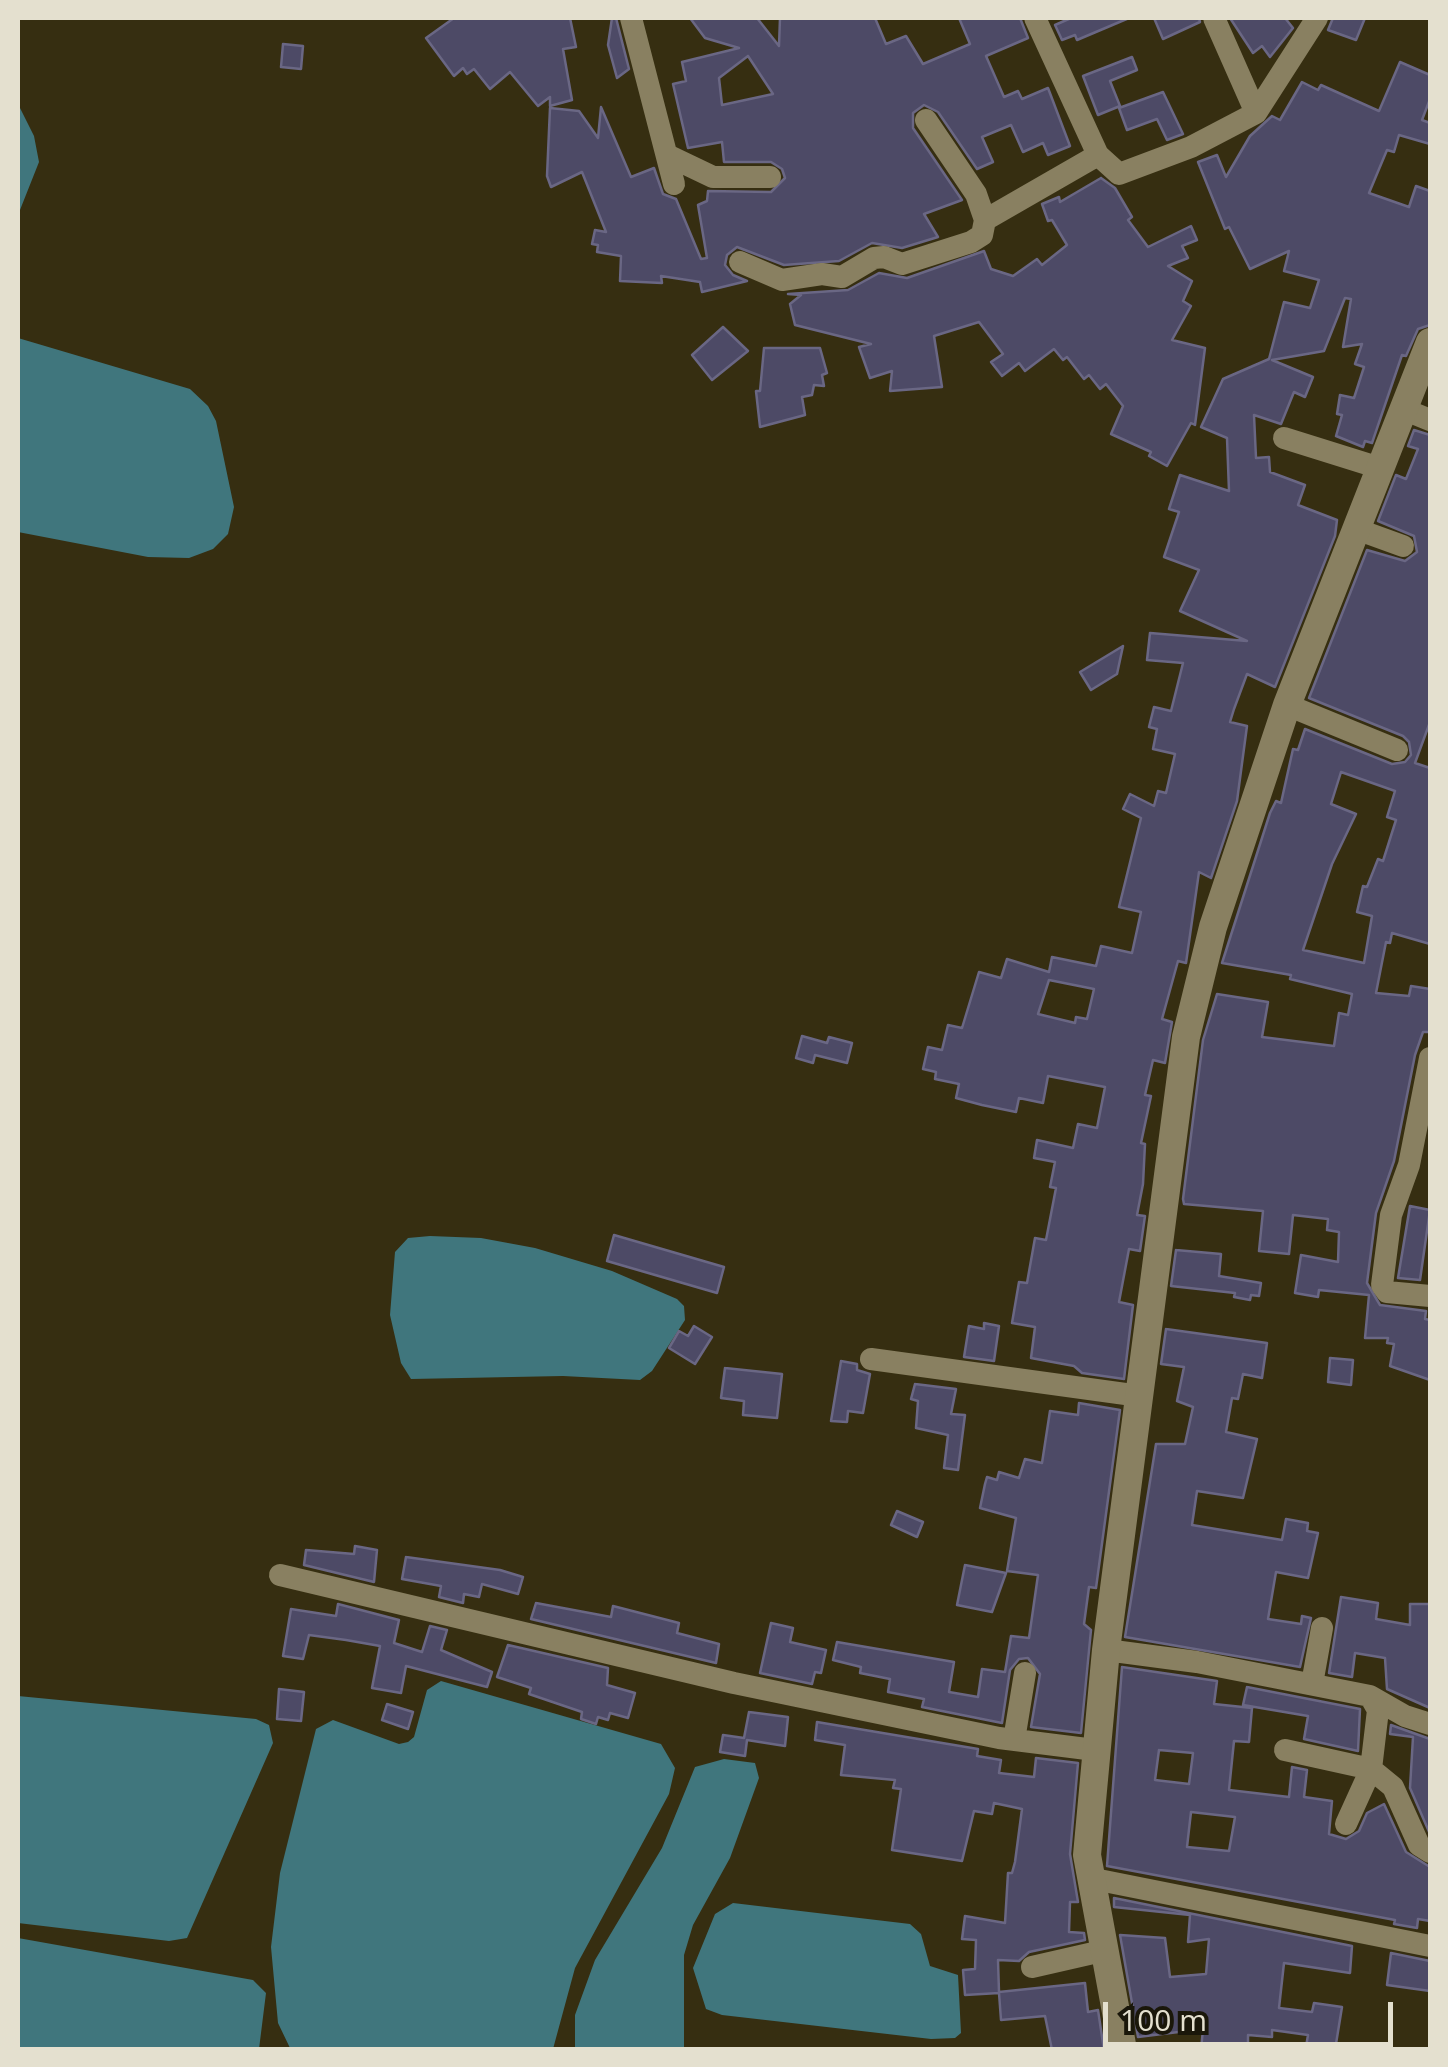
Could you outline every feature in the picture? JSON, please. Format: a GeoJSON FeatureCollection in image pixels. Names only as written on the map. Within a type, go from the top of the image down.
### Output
{"type":"FeatureCollection","features":[{"type":"Feature","properties":{"kind":"street"},"geometry":{"type":"LineString","coordinates":[[631,18],[674,184]]}},
{"type":"Feature","properties":{"kind":"street"},"geometry":{"type":"LineString","coordinates":[[1035,18],[1098,155],[1119,174],[1191,147],[1256,112],[1317,18]]}},
{"type":"Feature","properties":{"kind":"street"},"geometry":{"type":"LineString","coordinates":[[1214,18],[1256,112]]}},
{"type":"Feature","properties":{"kind":"street"},"geometry":{"type":"LineString","coordinates":[[740,262],[782,280],[822,274],[842,277],[874,258],[884,257],[902,264],[982,235],[985,220],[976,194],[926,120]]}},
{"type":"Feature","properties":{"kind":"street"},"geometry":{"type":"LineString","coordinates":[[667,155],[714,177],[770,178]]}},
{"type":"Feature","properties":{"kind":"street"},"geometry":{"type":"LineString","coordinates":[[985,220],[1098,155]]}},
{"type":"Feature","properties":{"kind":"street"},"geometry":{"type":"LineString","coordinates":[[1123,2050],[1087,1855],[1106,1650],[1186,1037],[1213,927],[1287,706],[1430,342]]}},
{"type":"Feature","properties":{"kind":"street"},"geometry":{"type":"LineString","coordinates":[[1402,409],[1430,420]]}},
{"type":"Feature","properties":{"kind":"street"},"geometry":{"type":"LineString","coordinates":[[1284,438],[1380,468]]}},
{"type":"Feature","properties":{"kind":"street"},"geometry":{"type":"LineString","coordinates":[[1356,529],[1403,546]]}},
{"type":"Feature","properties":{"kind":"street"},"geometry":{"type":"LineString","coordinates":[[1287,706],[1396,750]]}},
{"type":"Feature","properties":{"kind":"street"},"geometry":{"type":"LineString","coordinates":[[1430,1058],[1409,1164],[1391,1216],[1382,1285],[1387,1292],[1430,1296]]}},
{"type":"Feature","properties":{"kind":"street"},"geometry":{"type":"LineString","coordinates":[[872,1359],[1140,1396]]}},
{"type":"Feature","properties":{"kind":"street"},"geometry":{"type":"LineString","coordinates":[[280,1575],[716,1679],[1014,1740],[1095,1750]]}},
{"type":"Feature","properties":{"kind":"street"},"geometry":{"type":"LineString","coordinates":[[1312,1684],[1322,1628]]}},
{"type":"Feature","properties":{"kind":"street"},"geometry":{"type":"LineString","coordinates":[[1106,1650],[1370,1696],[1430,1724]]}},
{"type":"Feature","properties":{"kind":"street"},"geometry":{"type":"LineString","coordinates":[[1014,1740],[1025,1674]]}},
{"type":"Feature","properties":{"kind":"street"},"geometry":{"type":"LineString","coordinates":[[1346,1824],[1371,1769],[1378,1710],[1370,1696]]}},
{"type":"Feature","properties":{"kind":"street"},"geometry":{"type":"LineString","coordinates":[[1285,1750],[1371,1769],[1394,1788],[1419,1845],[1430,1852]]}},
{"type":"Feature","properties":{"kind":"street"},"geometry":{"type":"LineString","coordinates":[[1090,1878],[1430,1946]]}},
{"type":"Feature","properties":{"kind":"street"},"geometry":{"type":"LineString","coordinates":[[1032,1967],[1102,1951]]}},
{"type":"Feature","properties":{"kind":"water"},"geometry":{"type":"Polygon","coordinates":[[[18,104],[34,136],[39,162],[18,215],[18,104]]]}},
{"type":"Feature","properties":{"kind":"water"},"geometry":{"type":"Polygon","coordinates":[[[18,338],[190,389],[208,406],[216,421],[234,507],[228,534],[213,549],[189,558],[148,557],[18,532],[18,338]]]}},
{"type":"Feature","properties":{"kind":"water"},"geometry":{"type":"Polygon","coordinates":[[[408,1238],[481,1238],[535,1248],[612,1271],[677,1299],[684,1306],[685,1320],[652,1371],[640,1380],[563,1376],[411,1379],[401,1363],[390,1315],[395,1252],[408,1238]]]}},
{"type":"Feature","properties":{"kind":"water"},"geometry":{"type":"Polygon","coordinates":[[[441,1681],[661,1744],[675,1768],[669,1794],[575,1968],[553,2049],[290,2048],[278,2023],[271,1947],[280,1873],[316,1729],[333,1720],[399,1744],[408,1742],[414,1737],[427,1690],[441,1681]]]}},
{"type":"Feature","properties":{"kind":"water"},"geometry":{"type":"Polygon","coordinates":[[[18,1696],[256,1719],[269,1725],[273,1743],[187,1938],[169,1941],[18,1923],[18,1696]]]}},
{"type":"Feature","properties":{"kind":"water"},"geometry":{"type":"Polygon","coordinates":[[[724,1759],[755,1763],[759,1778],[730,1858],[693,1925],[684,1955],[684,2049],[575,2049],[575,2015],[595,1960],[662,1848],[695,1767],[724,1759]]]}},
{"type":"Feature","properties":{"kind":"water"},"geometry":{"type":"Polygon","coordinates":[[[733,1903],[910,1924],[921,1934],[930,1966],[958,1975],[961,2033],[955,2038],[931,2039],[722,2015],[706,2009],[693,1968],[715,1914],[733,1903]]]}},
{"type":"Feature","properties":{"kind":"water"},"geometry":{"type":"Polygon","coordinates":[[[18,1938],[253,1980],[266,1993],[259,2049],[18,2049],[18,1938]]]}},
{"type":"Feature","properties":{"kind":"building"},"geometry":{"type":"Polygon","coordinates":[[[454,18],[570,18],[576,47],[563,49],[572,100],[550,106],[550,97],[538,106],[510,72],[490,89],[474,69],[467,74],[463,68],[454,76],[426,38],[454,18]]]}},
{"type":"Feature","properties":{"kind":"building"},"geometry":{"type":"Polygon","coordinates":[[[612,18],[616,18],[629,69],[617,78],[608,45],[612,18]]]}},
{"type":"Feature","properties":{"kind":"building"},"geometry":{"type":"Polygon","coordinates":[[[690,18],[757,18],[779,46],[780,18],[875,18],[886,44],[906,36],[923,64],[970,44],[959,18],[1020,18],[1028,38],[986,56],[1004,97],[1018,91],[1022,99],[1048,88],[1070,146],[1048,155],[1043,143],[1023,152],[1011,125],[982,137],[993,162],[977,169],[938,112],[924,105],[913,113],[913,128],[962,200],[924,214],[938,237],[902,248],[872,243],[839,261],[784,265],[737,247],[727,255],[725,265],[733,275],[747,281],[702,292],[700,282],[661,276],[662,283],[620,281],[621,256],[597,252],[598,245],[592,244],[595,230],[606,232],[582,172],[551,187],[547,176],[550,108],[579,111],[598,138],[601,107],[631,177],[654,168],[663,194],[676,199],[701,259],[707,258],[698,205],[707,201],[708,191],[771,192],[785,178],[782,169],[771,162],[724,162],[722,142],[688,148],[673,84],[686,81],[682,62],[739,48],[705,38],[690,18]],[[748,56],[719,78],[722,105],[773,94],[748,56]]]}},
{"type":"Feature","properties":{"kind":"building"},"geometry":{"type":"Polygon","coordinates":[[[1071,18],[1129,18],[1077,40],[1075,35],[1062,40],[1055,25],[1071,18]]]}},
{"type":"Feature","properties":{"kind":"building"},"geometry":{"type":"Polygon","coordinates":[[[1154,18],[1199,18],[1200,22],[1163,39],[1154,18]]]}},
{"type":"Feature","properties":{"kind":"building"},"geometry":{"type":"Polygon","coordinates":[[[1230,18],[1285,18],[1293,28],[1270,57],[1262,46],[1253,53],[1230,18]]]}},
{"type":"Feature","properties":{"kind":"building"},"geometry":{"type":"Polygon","coordinates":[[[1333,18],[1365,18],[1356,40],[1328,30],[1333,18]]]}},
{"type":"Feature","properties":{"kind":"building"},"geometry":{"type":"Polygon","coordinates":[[[283,44],[303,46],[301,69],[281,67],[283,44]]]}},
{"type":"Feature","properties":{"kind":"building"},"geometry":{"type":"Polygon","coordinates":[[[1132,57],[1137,70],[1110,81],[1120,106],[1098,115],[1083,76],[1132,57]]]}},
{"type":"Feature","properties":{"kind":"building"},"geometry":{"type":"Polygon","coordinates":[[[1400,62],[1430,75],[1430,99],[1422,120],[1430,123],[1430,144],[1399,135],[1394,152],[1387,150],[1369,193],[1409,207],[1416,186],[1430,191],[1430,325],[1418,329],[1406,356],[1402,355],[1372,443],[1365,441],[1363,447],[1336,436],[1342,415],[1337,414],[1340,395],[1354,398],[1364,367],[1355,364],[1362,344],[1343,347],[1351,299],[1345,298],[1324,351],[1272,360],[1313,377],[1305,397],[1294,392],[1281,424],[1254,415],[1256,458],[1269,457],[1270,472],[1305,485],[1298,505],[1337,520],[1335,536],[1275,687],[1247,674],[1230,722],[1247,726],[1237,801],[1211,878],[1199,872],[1186,963],[1178,961],[1162,1019],[1172,1022],[1165,1063],[1153,1060],[1145,1095],[1151,1096],[1141,1143],[1145,1144],[1143,1184],[1137,1215],[1145,1216],[1140,1251],[1129,1249],[1119,1302],[1133,1305],[1124,1379],[1082,1373],[1074,1366],[1031,1358],[1035,1327],[1012,1323],[1019,1282],[1027,1283],[1035,1238],[1046,1240],[1056,1188],[1050,1187],[1055,1162],[1034,1158],[1037,1140],[1073,1148],[1078,1124],[1097,1128],[1105,1087],[1048,1076],[1043,1103],[1019,1098],[1016,1112],[982,1105],[956,1098],[959,1084],[935,1079],[936,1072],[923,1069],[928,1047],[942,1050],[948,1025],[962,1028],[979,972],[1001,978],[1007,959],[1049,972],[1052,957],[1096,966],[1101,946],[1132,953],[1141,912],[1119,907],[1141,818],[1123,809],[1130,794],[1154,806],[1158,791],[1166,793],[1175,754],[1153,749],[1157,729],[1149,727],[1154,707],[1171,711],[1183,663],[1147,660],[1150,633],[1247,641],[1180,611],[1199,570],[1164,557],[1179,512],[1169,509],[1180,475],[1229,491],[1227,438],[1201,427],[1223,379],[1269,359],[1284,302],[1310,308],[1319,280],[1284,271],[1289,251],[1250,269],[1229,227],[1225,229],[1198,162],[1217,155],[1226,177],[1250,136],[1272,116],[1280,120],[1302,82],[1318,90],[1321,85],[1379,111],[1400,62]],[[1049,980],[1038,1014],[1075,1023],[1076,1017],[1087,1019],[1094,989],[1049,980]]]}},
{"type":"Feature","properties":{"kind":"building"},"geometry":{"type":"Polygon","coordinates":[[[1163,92],[1183,134],[1167,140],[1157,119],[1127,130],[1119,108],[1163,92]]]}},
{"type":"Feature","properties":{"kind":"building"},"geometry":{"type":"Polygon","coordinates":[[[1101,178],[1115,188],[1132,217],[1128,220],[1148,247],[1191,226],[1197,240],[1182,246],[1188,258],[1168,266],[1192,281],[1183,301],[1191,306],[1172,340],[1205,348],[1195,425],[1191,423],[1167,466],[1149,456],[1151,452],[1111,434],[1123,406],[1106,384],[1100,389],[1089,375],[1084,379],[1067,357],[1063,360],[1054,349],[1025,371],[1019,363],[1002,376],[991,362],[1003,354],[979,322],[934,336],[942,387],[890,391],[892,371],[870,378],[859,347],[871,344],[795,325],[790,304],[801,295],[788,294],[848,290],[879,273],[907,278],[984,251],[991,269],[1013,276],[1037,259],[1042,265],[1067,245],[1052,220],[1048,221],[1042,204],[1059,197],[1060,202],[1101,178]]]}},
{"type":"Feature","properties":{"kind":"building"},"geometry":{"type":"Polygon","coordinates":[[[723,327],[748,351],[712,380],[692,355],[723,327]]]}},
{"type":"Feature","properties":{"kind":"building"},"geometry":{"type":"Polygon","coordinates":[[[764,348],[820,348],[827,373],[822,375],[824,386],[814,385],[812,395],[802,397],[805,415],[760,427],[756,391],[760,391],[764,348]]]}},
{"type":"Feature","properties":{"kind":"building"},"geometry":{"type":"Polygon","coordinates":[[[1414,430],[1430,435],[1430,722],[1415,763],[1430,768],[1430,944],[1392,933],[1390,943],[1386,942],[1376,993],[1409,996],[1411,986],[1430,989],[1430,1032],[1423,1032],[1415,1055],[1394,1161],[1376,1213],[1367,1283],[1380,1305],[1426,1311],[1425,1319],[1430,1320],[1430,1380],[1390,1366],[1394,1344],[1387,1343],[1388,1338],[1365,1338],[1369,1295],[1319,1290],[1318,1297],[1295,1293],[1301,1255],[1338,1262],[1339,1232],[1327,1230],[1328,1219],[1293,1215],[1289,1254],[1259,1251],[1263,1211],[1184,1204],[1183,1199],[1203,1040],[1217,994],[1268,1002],[1262,1037],[1334,1046],[1339,1013],[1348,1015],[1352,994],[1290,979],[1291,975],[1222,963],[1270,813],[1276,801],[1281,803],[1293,749],[1298,750],[1305,729],[1392,764],[1405,762],[1411,755],[1409,742],[1403,736],[1309,698],[1367,550],[1405,561],[1417,552],[1414,536],[1378,521],[1396,475],[1406,479],[1418,449],[1408,446],[1414,430]],[[1341,772],[1331,804],[1356,814],[1332,864],[1303,950],[1364,963],[1372,916],[1357,912],[1363,886],[1367,887],[1378,859],[1383,861],[1396,820],[1387,817],[1395,791],[1341,772]]]}},
{"type":"Feature","properties":{"kind":"building"},"geometry":{"type":"Polygon","coordinates":[[[1123,646],[1117,674],[1091,690],[1080,672],[1123,646]]]}},
{"type":"Feature","properties":{"kind":"building"},"geometry":{"type":"Polygon","coordinates":[[[802,1036],[827,1043],[829,1037],[852,1043],[847,1063],[815,1055],[813,1063],[796,1058],[802,1036]]]}},
{"type":"Feature","properties":{"kind":"building"},"geometry":{"type":"Polygon","coordinates":[[[1410,1206],[1430,1210],[1420,1280],[1398,1278],[1410,1206]]]}},
{"type":"Feature","properties":{"kind":"building"},"geometry":{"type":"Polygon","coordinates":[[[614,1235],[724,1267],[717,1293],[607,1261],[614,1235]]]}},
{"type":"Feature","properties":{"kind":"building"},"geometry":{"type":"Polygon","coordinates":[[[1176,1250],[1221,1254],[1219,1276],[1261,1283],[1259,1296],[1251,1295],[1250,1300],[1234,1297],[1235,1293],[1171,1286],[1176,1250]]]}},
{"type":"Feature","properties":{"kind":"building"},"geometry":{"type":"Polygon","coordinates":[[[984,1323],[999,1326],[994,1361],[964,1357],[969,1326],[984,1329],[984,1323]]]}},
{"type":"Feature","properties":{"kind":"building"},"geometry":{"type":"Polygon","coordinates":[[[694,1326],[712,1337],[695,1364],[669,1348],[679,1331],[688,1336],[694,1326]]]}},
{"type":"Feature","properties":{"kind":"building"},"geometry":{"type":"Polygon","coordinates":[[[1166,1329],[1267,1343],[1262,1378],[1243,1374],[1238,1399],[1232,1398],[1226,1432],[1257,1439],[1243,1498],[1197,1491],[1192,1525],[1282,1540],[1286,1519],[1308,1523],[1307,1531],[1318,1533],[1308,1578],[1276,1572],[1268,1619],[1301,1624],[1302,1616],[1311,1618],[1300,1667],[1125,1637],[1156,1444],[1185,1444],[1193,1407],[1177,1401],[1184,1367],[1161,1364],[1166,1329]]]}},
{"type":"Feature","properties":{"kind":"building"},"geometry":{"type":"Polygon","coordinates":[[[1330,1358],[1353,1360],[1351,1385],[1328,1382],[1330,1358]]]}},
{"type":"Feature","properties":{"kind":"building"},"geometry":{"type":"Polygon","coordinates":[[[841,1361],[857,1364],[857,1370],[870,1374],[863,1413],[848,1411],[847,1422],[831,1421],[841,1361]]]}},
{"type":"Feature","properties":{"kind":"building"},"geometry":{"type":"Polygon","coordinates":[[[725,1368],[782,1374],[777,1418],[743,1415],[744,1401],[721,1398],[725,1368]]]}},
{"type":"Feature","properties":{"kind":"building"},"geometry":{"type":"Polygon","coordinates":[[[915,1384],[956,1389],[951,1414],[965,1415],[958,1470],[944,1468],[948,1435],[916,1428],[918,1401],[911,1399],[915,1384]]]}},
{"type":"Feature","properties":{"kind":"building"},"geometry":{"type":"Polygon","coordinates":[[[1079,1403],[1120,1410],[1096,1588],[1089,1587],[1084,1624],[1091,1630],[1081,1733],[1031,1727],[1040,1674],[1028,1658],[1019,1659],[1010,1670],[1002,1723],[922,1707],[924,1699],[888,1692],[890,1679],[860,1673],[861,1667],[833,1660],[837,1642],[954,1662],[949,1692],[978,1697],[982,1669],[1005,1672],[1011,1636],[1029,1638],[1038,1575],[1007,1571],[1016,1518],[980,1508],[985,1484],[987,1477],[997,1480],[999,1472],[1019,1478],[1025,1459],[1042,1463],[1050,1411],[1078,1415],[1079,1403]]]}},
{"type":"Feature","properties":{"kind":"building"},"geometry":{"type":"Polygon","coordinates":[[[897,1511],[923,1522],[917,1537],[891,1525],[897,1511]]]}},
{"type":"Feature","properties":{"kind":"building"},"geometry":{"type":"Polygon","coordinates":[[[355,1546],[377,1550],[374,1582],[304,1565],[306,1550],[354,1554],[355,1546]]]}},
{"type":"Feature","properties":{"kind":"building"},"geometry":{"type":"Polygon","coordinates":[[[406,1557],[500,1570],[523,1577],[518,1594],[482,1584],[479,1597],[464,1594],[463,1603],[439,1597],[441,1586],[402,1579],[406,1557]]]}},
{"type":"Feature","properties":{"kind":"building"},"geometry":{"type":"Polygon","coordinates":[[[965,1565],[1006,1573],[992,1612],[957,1605],[965,1565]]]}},
{"type":"Feature","properties":{"kind":"building"},"geometry":{"type":"Polygon","coordinates":[[[1341,1597],[1378,1603],[1376,1619],[1410,1625],[1410,1604],[1430,1604],[1430,1708],[1387,1689],[1385,1658],[1355,1653],[1352,1677],[1329,1673],[1341,1597]]]}},
{"type":"Feature","properties":{"kind":"building"},"geometry":{"type":"Polygon","coordinates":[[[536,1603],[611,1617],[613,1606],[679,1623],[677,1633],[719,1644],[716,1663],[531,1619],[536,1603]]]}},
{"type":"Feature","properties":{"kind":"building"},"geometry":{"type":"Polygon","coordinates":[[[338,1604],[399,1620],[394,1643],[422,1652],[430,1626],[447,1630],[441,1650],[492,1672],[487,1687],[406,1666],[401,1693],[372,1688],[380,1646],[346,1640],[309,1635],[303,1659],[283,1656],[291,1609],[336,1616],[338,1604]]]}},
{"type":"Feature","properties":{"kind":"building"},"geometry":{"type":"Polygon","coordinates":[[[771,1623],[793,1628],[790,1642],[826,1650],[821,1673],[815,1672],[812,1684],[760,1673],[771,1623]]]}},
{"type":"Feature","properties":{"kind":"building"},"geometry":{"type":"Polygon","coordinates":[[[508,1645],[608,1668],[607,1685],[635,1693],[628,1718],[610,1713],[608,1720],[598,1717],[596,1724],[581,1719],[582,1712],[529,1694],[531,1688],[497,1677],[508,1645]]]}},
{"type":"Feature","properties":{"kind":"building"},"geometry":{"type":"Polygon","coordinates":[[[1122,1667],[1217,1681],[1214,1704],[1252,1708],[1249,1742],[1234,1741],[1229,1790],[1289,1797],[1292,1767],[1307,1770],[1304,1797],[1332,1801],[1329,1834],[1346,1839],[1359,1831],[1367,1813],[1384,1804],[1406,1852],[1430,1867],[1430,1921],[1418,1919],[1417,1928],[1394,1924],[1395,1920],[1107,1866],[1122,1667]],[[1159,1750],[1155,1780],[1189,1784],[1193,1753],[1159,1750]],[[1191,1812],[1187,1847],[1229,1851],[1235,1817],[1191,1812]]]}},
{"type":"Feature","properties":{"kind":"building"},"geometry":{"type":"Polygon","coordinates":[[[1247,1687],[1360,1709],[1358,1751],[1304,1739],[1308,1716],[1243,1705],[1247,1687]]]}},
{"type":"Feature","properties":{"kind":"building"},"geometry":{"type":"Polygon","coordinates":[[[279,1689],[304,1692],[301,1721],[277,1719],[279,1689]]]}},
{"type":"Feature","properties":{"kind":"building"},"geometry":{"type":"Polygon","coordinates":[[[387,1704],[413,1712],[408,1729],[382,1720],[387,1704]]]}},
{"type":"Feature","properties":{"kind":"building"},"geometry":{"type":"Polygon","coordinates":[[[749,1712],[788,1717],[785,1746],[747,1740],[745,1756],[720,1752],[723,1735],[744,1738],[749,1712]]]}},
{"type":"Feature","properties":{"kind":"building"},"geometry":{"type":"Polygon","coordinates":[[[817,1722],[978,1749],[977,1756],[1001,1760],[999,1773],[1034,1777],[1036,1758],[1078,1763],[1070,1854],[1078,1902],[1070,1902],[1069,1932],[1084,1933],[1085,1940],[1029,1952],[1019,1961],[998,1960],[999,1992],[1085,1983],[1088,2012],[1098,2010],[1104,2050],[1052,2050],[1045,2016],[1001,2020],[999,1993],[965,1995],[963,1970],[975,1969],[976,1940],[962,1939],[965,1916],[1005,1923],[1008,1873],[1012,1873],[1015,1862],[1022,1809],[994,1803],[992,1814],[974,1811],[962,1861],[892,1850],[901,1789],[893,1788],[895,1780],[841,1775],[845,1745],[815,1740],[817,1722]]]}},
{"type":"Feature","properties":{"kind":"building"},"geometry":{"type":"Polygon","coordinates":[[[1391,1725],[1430,1739],[1430,1834],[1410,1788],[1413,1737],[1390,1734],[1391,1725]]]}},
{"type":"Feature","properties":{"kind":"building"},"geometry":{"type":"Polygon","coordinates":[[[1114,1898],[1352,1946],[1350,1973],[1284,1963],[1279,2008],[1312,2012],[1314,2003],[1342,2007],[1335,2050],[1306,2047],[1308,2035],[1272,2030],[1272,2037],[1248,2035],[1248,2050],[1201,2050],[1203,2029],[1138,2037],[1120,1935],[1165,1938],[1170,1977],[1206,1974],[1209,1939],[1188,1942],[1190,1915],[1114,1907],[1114,1898]]]}},
{"type":"Feature","properties":{"kind":"building"},"geometry":{"type":"Polygon","coordinates":[[[1391,1953],[1430,1961],[1430,1991],[1387,1985],[1391,1953]]]}}]}
